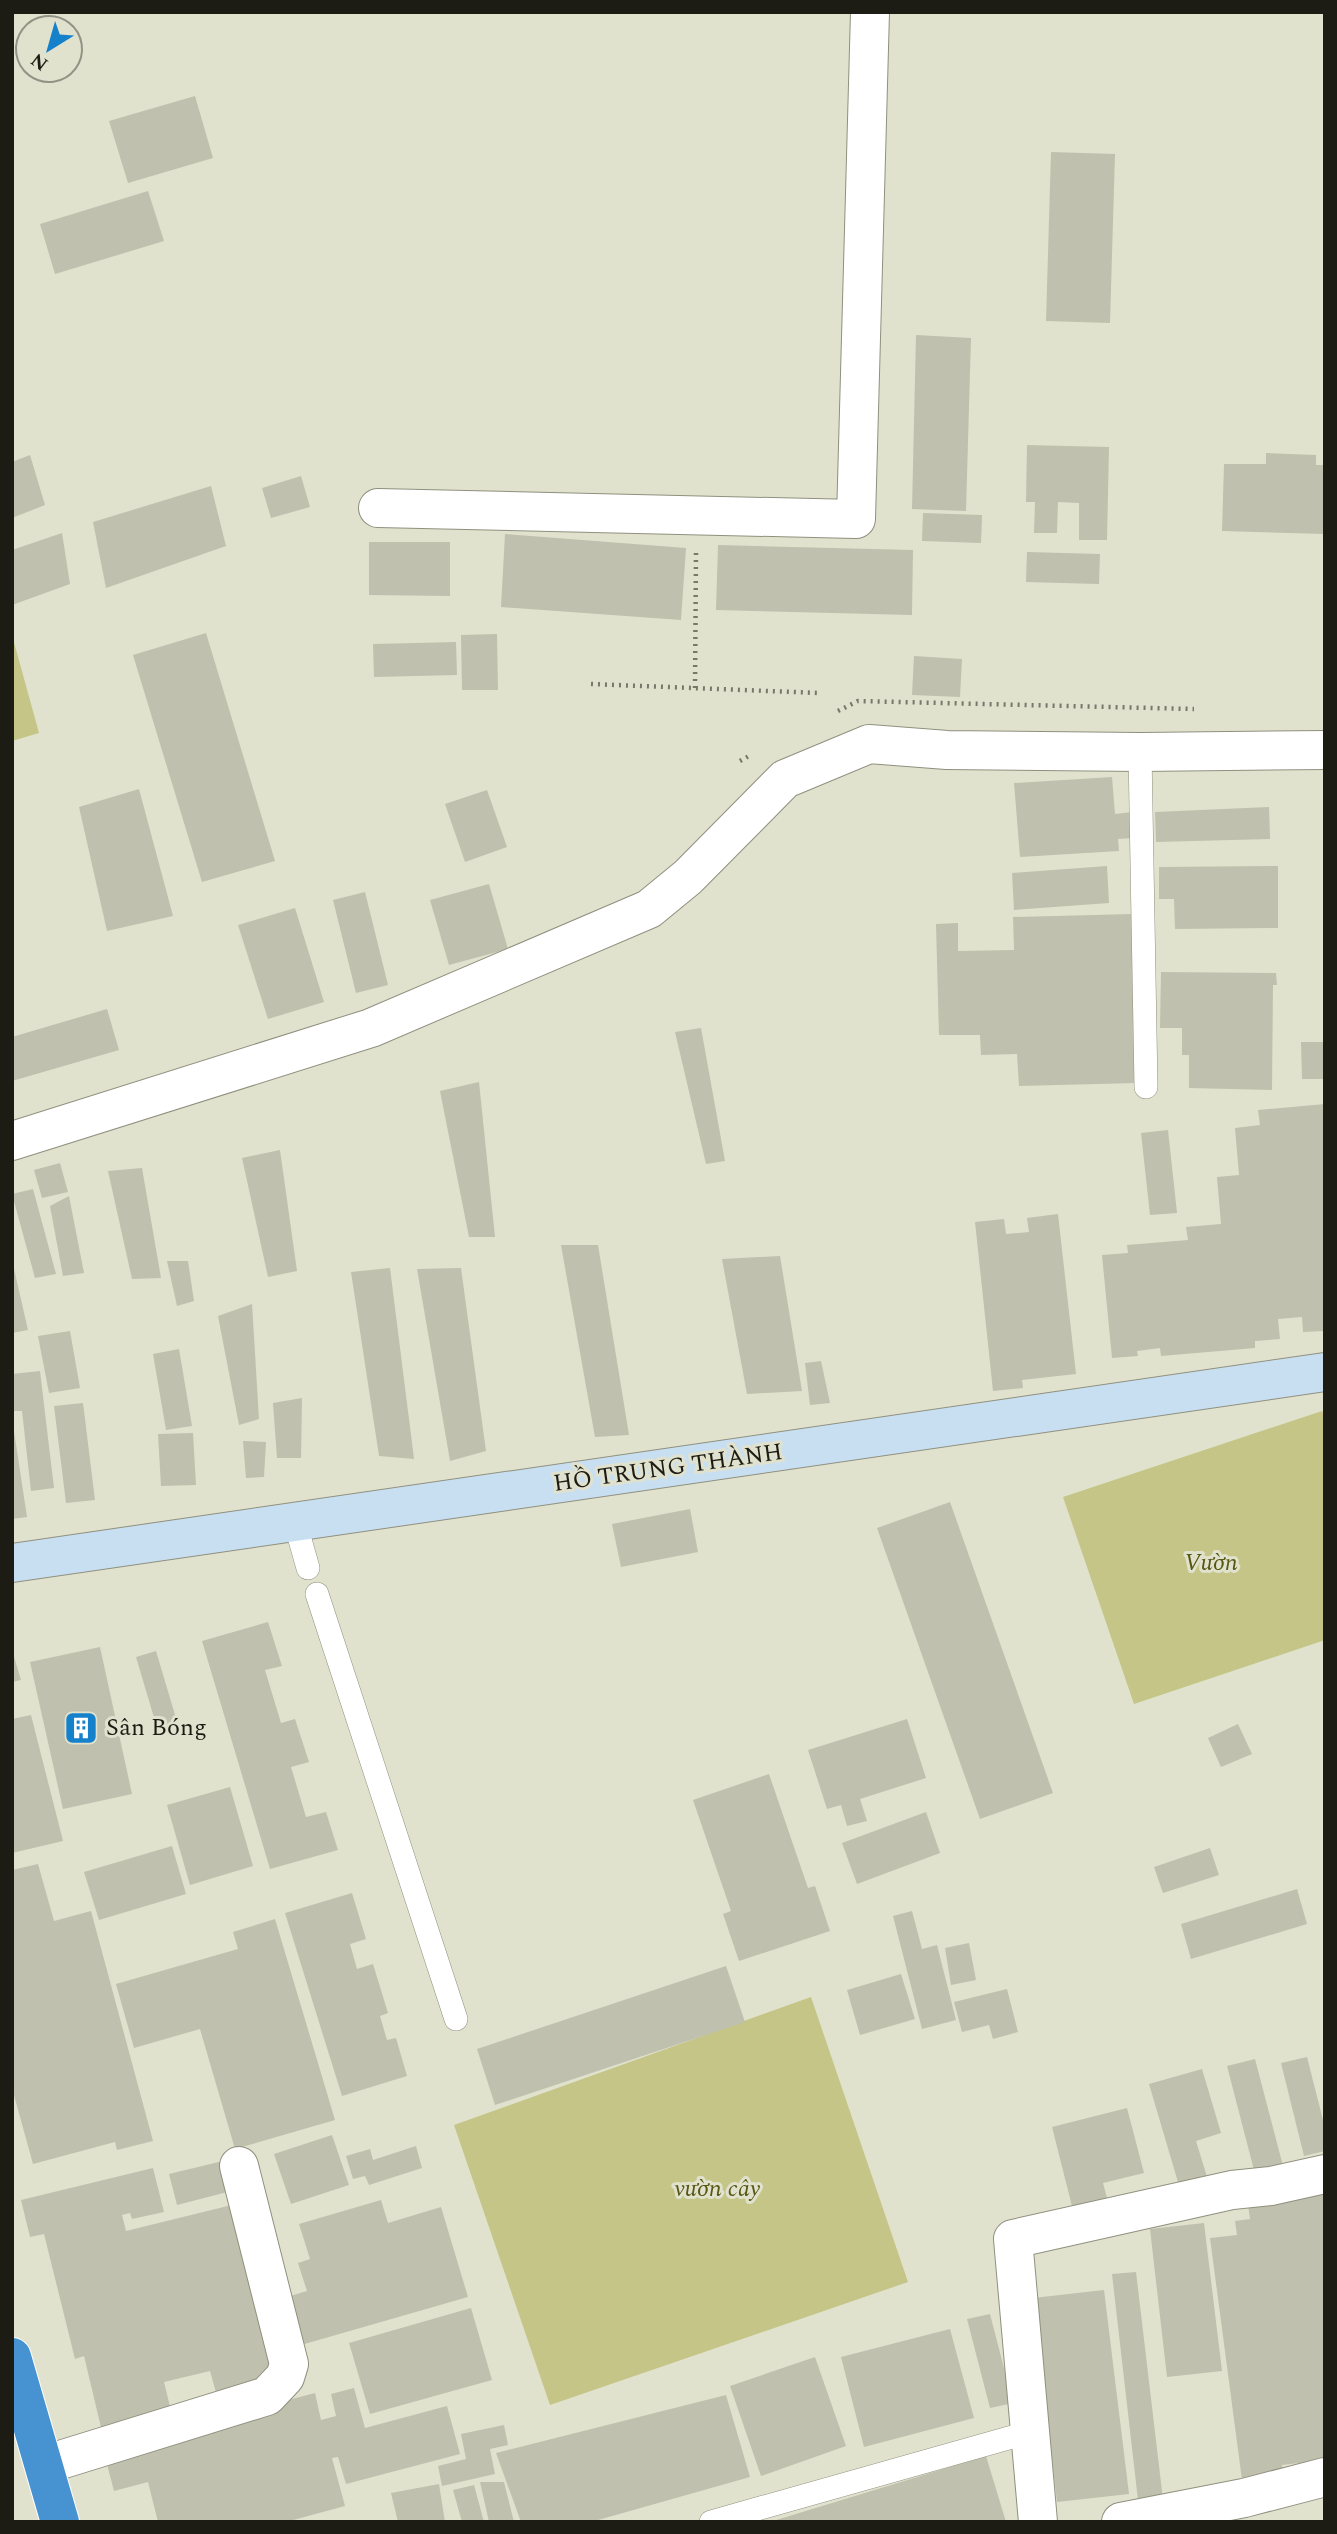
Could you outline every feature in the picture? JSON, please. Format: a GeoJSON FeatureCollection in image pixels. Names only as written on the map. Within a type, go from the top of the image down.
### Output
{"type":"FeatureCollection","features":[{"type":"Feature","properties":{"kind":"highway"},"geometry":{"type":"LineString","coordinates":[[12,2357],[60,2522]]}},
{"type":"Feature","properties":{"kind":"street"},"geometry":{"type":"LineString","coordinates":[[378,508],[856,519],[870,12]]}},
{"type":"Feature","properties":{"kind":"street"},"geometry":{"type":"LineString","coordinates":[[12,1141],[371,1028],[649,909],[688,877],[785,779],[869,744],[947,750],[1325,750]]}},
{"type":"Feature","properties":{"kind":"street","name":"HỒ TRUNG THÀNH"},"geometry":{"type":"LineString","coordinates":[[12,1563],[1325,1372]]}},
{"type":"Feature","properties":{"kind":"street"},"geometry":{"type":"LineString","coordinates":[[44,2465],[267,2396],[285,2377],[289,2364],[239,2166]]}},
{"type":"Feature","properties":{"kind":"street"},"geometry":{"type":"LineString","coordinates":[[1038,2522],[1013,2239],[1231,2190],[1271,2186],[1325,2174]]}},
{"type":"Feature","properties":{"kind":"street"},"geometry":{"type":"LineString","coordinates":[[1121,2522],[1244,2498],[1325,2477]]}},
{"type":"Feature","properties":{"kind":"lane"},"geometry":{"type":"LineString","coordinates":[[1140,752],[1146,1087]]}},
{"type":"Feature","properties":{"kind":"lane"},"geometry":{"type":"LineString","coordinates":[[295,1522],[309,1568]]}},
{"type":"Feature","properties":{"kind":"lane"},"geometry":{"type":"LineString","coordinates":[[317,1594],[456,2019]]}},
{"type":"Feature","properties":{"kind":"lane"},"geometry":{"type":"LineString","coordinates":[[711,2522],[1030,2432]]}},
{"type":"Feature","properties":{"kind":"path"},"geometry":{"type":"LineString","coordinates":[[695,515],[695,688]]}},
{"type":"Feature","properties":{"kind":"path"},"geometry":{"type":"LineString","coordinates":[[591,684],[819,693]]}},
{"type":"Feature","properties":{"kind":"green space"},"geometry":{"type":"Polygon","coordinates":[[[12,635],[39,733],[12,741],[12,635]]]}},
{"type":"Feature","properties":{"kind":"green space","name":"Vườn"},"geometry":{"type":"Polygon","coordinates":[[[1322,1411],[1325,1418],[1325,1640],[1134,1704],[1063,1497],[1322,1411]]]}},
{"type":"Feature","properties":{"kind":"green space","name":"vườn cây"},"geometry":{"type":"Polygon","coordinates":[[[811,1997],[908,2282],[550,2405],[454,2125],[811,1997]]]}},
{"type":"Feature","properties":{"kind":"building"},"geometry":{"type":"Polygon","coordinates":[[[195,96],[213,158],[128,183],[109,121],[195,96]]]}},
{"type":"Feature","properties":{"kind":"building"},"geometry":{"type":"Polygon","coordinates":[[[1051,152],[1115,154],[1110,323],[1046,321],[1051,152]]]}},
{"type":"Feature","properties":{"kind":"building"},"geometry":{"type":"Polygon","coordinates":[[[148,191],[164,241],[55,274],[40,224],[148,191]]]}},
{"type":"Feature","properties":{"kind":"building"},"geometry":{"type":"Polygon","coordinates":[[[916,335],[971,338],[966,511],[912,509],[916,335]]]}},
{"type":"Feature","properties":{"kind":"building"},"geometry":{"type":"Polygon","coordinates":[[[1027,445],[1109,447],[1107,540],[1079,540],[1079,503],[1058,502],[1057,533],[1034,533],[1035,502],[1026,502],[1027,445]]]}},
{"type":"Feature","properties":{"kind":"building"},"geometry":{"type":"Polygon","coordinates":[[[1266,453],[1316,455],[1316,465],[1325,465],[1325,534],[1222,531],[1224,464],[1266,464],[1266,453]]]}},
{"type":"Feature","properties":{"kind":"building"},"geometry":{"type":"Polygon","coordinates":[[[30,455],[45,505],[12,518],[12,462],[30,455]]]}},
{"type":"Feature","properties":{"kind":"building"},"geometry":{"type":"Polygon","coordinates":[[[301,476],[310,507],[271,518],[262,488],[301,476]]]}},
{"type":"Feature","properties":{"kind":"building"},"geometry":{"type":"Polygon","coordinates":[[[211,486],[226,546],[106,588],[93,522],[211,486]]]}},
{"type":"Feature","properties":{"kind":"building"},"geometry":{"type":"Polygon","coordinates":[[[923,513],[982,515],[981,543],[922,541],[923,513]]]}},
{"type":"Feature","properties":{"kind":"building"},"geometry":{"type":"Polygon","coordinates":[[[62,533],[70,584],[12,605],[12,550],[62,533]]]}},
{"type":"Feature","properties":{"kind":"building"},"geometry":{"type":"Polygon","coordinates":[[[505,534],[686,548],[681,620],[501,607],[505,534]]]}},
{"type":"Feature","properties":{"kind":"building"},"geometry":{"type":"Polygon","coordinates":[[[369,542],[450,542],[450,596],[369,595],[369,542]]]}},
{"type":"Feature","properties":{"kind":"building"},"geometry":{"type":"Polygon","coordinates":[[[718,545],[913,550],[912,615],[716,610],[718,545]]]}},
{"type":"Feature","properties":{"kind":"building"},"geometry":{"type":"Polygon","coordinates":[[[1027,552],[1100,554],[1099,584],[1026,582],[1027,552]]]}},
{"type":"Feature","properties":{"kind":"building"},"geometry":{"type":"Polygon","coordinates":[[[206,633],[275,861],[202,882],[133,655],[206,633]]]}},
{"type":"Feature","properties":{"kind":"building"},"geometry":{"type":"Polygon","coordinates":[[[497,634],[498,690],[462,690],[461,635],[497,634]]]}},
{"type":"Feature","properties":{"kind":"building"},"geometry":{"type":"Polygon","coordinates":[[[456,642],[457,675],[374,677],[373,644],[456,642]]]}},
{"type":"Feature","properties":{"kind":"building"},"geometry":{"type":"Polygon","coordinates":[[[914,656],[962,659],[960,697],[912,695],[914,656]]]}},
{"type":"Feature","properties":{"kind":"building"},"geometry":{"type":"Polygon","coordinates":[[[1112,777],[1115,814],[1132,812],[1134,838],[1118,839],[1119,851],[1020,857],[1014,783],[1112,777]]]}},
{"type":"Feature","properties":{"kind":"building"},"geometry":{"type":"Polygon","coordinates":[[[139,789],[173,916],[107,931],[79,807],[139,789]]]}},
{"type":"Feature","properties":{"kind":"building"},"geometry":{"type":"Polygon","coordinates":[[[487,790],[507,847],[465,862],[445,804],[487,790]]]}},
{"type":"Feature","properties":{"kind":"building"},"geometry":{"type":"Polygon","coordinates":[[[1269,807],[1270,839],[1156,842],[1155,812],[1269,807]]]}},
{"type":"Feature","properties":{"kind":"building"},"geometry":{"type":"Polygon","coordinates":[[[1107,866],[1109,903],[1014,910],[1012,873],[1107,866]]]}},
{"type":"Feature","properties":{"kind":"building"},"geometry":{"type":"Polygon","coordinates":[[[1278,866],[1278,928],[1175,929],[1174,899],[1159,899],[1159,867],[1278,866]]]}},
{"type":"Feature","properties":{"kind":"building"},"geometry":{"type":"Polygon","coordinates":[[[489,884],[508,949],[449,965],[430,900],[489,884]]]}},
{"type":"Feature","properties":{"kind":"building"},"geometry":{"type":"Polygon","coordinates":[[[365,892],[388,985],[356,993],[333,900],[365,892]]]}},
{"type":"Feature","properties":{"kind":"building"},"geometry":{"type":"Polygon","coordinates":[[[295,908],[324,1002],[268,1019],[238,925],[295,908]]]}},
{"type":"Feature","properties":{"kind":"building"},"geometry":{"type":"Polygon","coordinates":[[[1132,914],[1137,1083],[1019,1086],[1017,1054],[981,1055],[980,1035],[939,1035],[936,924],[958,923],[958,951],[1014,950],[1013,917],[1132,914]]]}},
{"type":"Feature","properties":{"kind":"building"},"geometry":{"type":"Polygon","coordinates":[[[1161,972],[1276,973],[1277,985],[1273,985],[1272,1090],[1189,1088],[1189,1055],[1182,1055],[1182,1028],[1160,1028],[1161,972]]]}},
{"type":"Feature","properties":{"kind":"building"},"geometry":{"type":"Polygon","coordinates":[[[107,1009],[119,1050],[12,1081],[12,1037],[107,1009]]]}},
{"type":"Feature","properties":{"kind":"building"},"geometry":{"type":"Polygon","coordinates":[[[701,1028],[725,1161],[706,1164],[675,1032],[701,1028]]]}},
{"type":"Feature","properties":{"kind":"building"},"geometry":{"type":"Polygon","coordinates":[[[1301,1042],[1325,1042],[1325,1079],[1302,1079],[1301,1042]]]}},
{"type":"Feature","properties":{"kind":"building"},"geometry":{"type":"Polygon","coordinates":[[[479,1082],[495,1237],[469,1237],[440,1091],[479,1082]]]}},
{"type":"Feature","properties":{"kind":"building"},"geometry":{"type":"Polygon","coordinates":[[[1325,1104],[1324,1331],[1303,1332],[1302,1317],[1278,1319],[1280,1339],[1255,1341],[1255,1348],[1161,1356],[1160,1348],[1137,1351],[1138,1356],[1112,1358],[1102,1255],[1128,1253],[1127,1245],[1188,1240],[1186,1227],[1221,1224],[1217,1177],[1239,1175],[1235,1128],[1260,1125],[1258,1110],[1325,1104]]]}},
{"type":"Feature","properties":{"kind":"building"},"geometry":{"type":"Polygon","coordinates":[[[1168,1130],[1177,1213],[1150,1215],[1141,1133],[1168,1130]]]}},
{"type":"Feature","properties":{"kind":"building"},"geometry":{"type":"Polygon","coordinates":[[[280,1150],[297,1271],[268,1277],[242,1158],[280,1150]]]}},
{"type":"Feature","properties":{"kind":"building"},"geometry":{"type":"Polygon","coordinates":[[[60,1163],[68,1192],[42,1198],[34,1170],[60,1163]]]}},
{"type":"Feature","properties":{"kind":"building"},"geometry":{"type":"Polygon","coordinates":[[[142,1168],[161,1278],[132,1279],[108,1171],[142,1168]]]}},
{"type":"Feature","properties":{"kind":"building"},"geometry":{"type":"Polygon","coordinates":[[[33,1189],[56,1274],[35,1278],[12,1194],[33,1189]]]}},
{"type":"Feature","properties":{"kind":"building"},"geometry":{"type":"Polygon","coordinates":[[[69,1196],[84,1273],[63,1276],[50,1206],[69,1196]]]}},
{"type":"Feature","properties":{"kind":"building"},"geometry":{"type":"Polygon","coordinates":[[[1058,1214],[1076,1374],[1022,1380],[1023,1388],[993,1391],[975,1222],[1004,1219],[1006,1234],[1029,1232],[1027,1218],[1058,1214]]]}},
{"type":"Feature","properties":{"kind":"building"},"geometry":{"type":"Polygon","coordinates":[[[561,1245],[598,1245],[629,1435],[595,1437],[561,1245]]]}},
{"type":"Feature","properties":{"kind":"building"},"geometry":{"type":"Polygon","coordinates":[[[780,1256],[802,1391],[747,1394],[722,1259],[780,1256]]]}},
{"type":"Feature","properties":{"kind":"building"},"geometry":{"type":"Polygon","coordinates":[[[12,1260],[28,1330],[12,1333],[12,1260]]]}},
{"type":"Feature","properties":{"kind":"building"},"geometry":{"type":"Polygon","coordinates":[[[167,1261],[188,1261],[194,1301],[177,1306],[167,1261]]]}},
{"type":"Feature","properties":{"kind":"building"},"geometry":{"type":"Polygon","coordinates":[[[390,1268],[414,1459],[379,1456],[351,1272],[390,1268]]]}},
{"type":"Feature","properties":{"kind":"building"},"geometry":{"type":"Polygon","coordinates":[[[461,1268],[486,1451],[450,1461],[417,1269],[461,1268]]]}},
{"type":"Feature","properties":{"kind":"building"},"geometry":{"type":"Polygon","coordinates":[[[252,1304],[259,1419],[239,1425],[218,1316],[252,1304]]]}},
{"type":"Feature","properties":{"kind":"building"},"geometry":{"type":"Polygon","coordinates":[[[70,1331],[80,1388],[49,1393],[38,1336],[70,1331]]]}},
{"type":"Feature","properties":{"kind":"building"},"geometry":{"type":"Polygon","coordinates":[[[179,1349],[192,1426],[166,1430],[153,1354],[179,1349]]]}},
{"type":"Feature","properties":{"kind":"building"},"geometry":{"type":"Polygon","coordinates":[[[821,1361],[830,1403],[810,1405],[805,1363],[821,1361]]]}},
{"type":"Feature","properties":{"kind":"building"},"geometry":{"type":"Polygon","coordinates":[[[40,1371],[54,1488],[31,1491],[22,1411],[12,1411],[12,1374],[40,1371]]]}},
{"type":"Feature","properties":{"kind":"building"},"geometry":{"type":"Polygon","coordinates":[[[302,1398],[301,1458],[277,1458],[273,1403],[302,1398]]]}},
{"type":"Feature","properties":{"kind":"building"},"geometry":{"type":"Polygon","coordinates":[[[83,1403],[95,1500],[66,1503],[54,1406],[83,1403]]]}},
{"type":"Feature","properties":{"kind":"building"},"geometry":{"type":"Polygon","coordinates":[[[12,1418],[27,1517],[12,1519],[12,1418]]]}},
{"type":"Feature","properties":{"kind":"building"},"geometry":{"type":"Polygon","coordinates":[[[193,1433],[196,1485],[161,1486],[158,1434],[193,1433]]]}},
{"type":"Feature","properties":{"kind":"building"},"geometry":{"type":"Polygon","coordinates":[[[243,1441],[266,1442],[264,1477],[246,1478],[243,1441]]]}},
{"type":"Feature","properties":{"kind":"building"},"geometry":{"type":"Polygon","coordinates":[[[950,1502],[1053,1793],[980,1819],[877,1528],[950,1502]]]}},
{"type":"Feature","properties":{"kind":"building"},"geometry":{"type":"Polygon","coordinates":[[[690,1509],[698,1552],[621,1567],[612,1524],[690,1509]]]}},
{"type":"Feature","properties":{"kind":"building"},"geometry":{"type":"Polygon","coordinates":[[[268,1622],[282,1666],[265,1670],[281,1723],[295,1719],[309,1762],[291,1767],[306,1817],[326,1812],[338,1850],[270,1869],[202,1641],[268,1622]]]}},
{"type":"Feature","properties":{"kind":"building","name":"Sân Bóng"},"geometry":{"type":"Polygon","coordinates":[[[100,1647],[132,1794],[63,1809],[30,1662],[100,1647]]]}},
{"type":"Feature","properties":{"kind":"building"},"geometry":{"type":"Polygon","coordinates":[[[12,1650],[21,1680],[12,1682],[12,1650]]]}},
{"type":"Feature","properties":{"kind":"building"},"geometry":{"type":"Polygon","coordinates":[[[156,1651],[178,1725],[158,1731],[136,1657],[156,1651]]]}},
{"type":"Feature","properties":{"kind":"building"},"geometry":{"type":"Polygon","coordinates":[[[31,1715],[63,1841],[12,1853],[12,1719],[31,1715]]]}},
{"type":"Feature","properties":{"kind":"building"},"geometry":{"type":"Polygon","coordinates":[[[907,1719],[926,1778],[860,1799],[867,1821],[847,1826],[841,1805],[827,1809],[808,1750],[907,1719]]]}},
{"type":"Feature","properties":{"kind":"building"},"geometry":{"type":"Polygon","coordinates":[[[1238,1724],[1252,1754],[1221,1767],[1208,1738],[1238,1724]]]}},
{"type":"Feature","properties":{"kind":"building"},"geometry":{"type":"Polygon","coordinates":[[[769,1774],[808,1888],[815,1886],[830,1931],[739,1961],[723,1914],[731,1911],[693,1800],[769,1774]]]}},
{"type":"Feature","properties":{"kind":"building"},"geometry":{"type":"Polygon","coordinates":[[[230,1787],[253,1866],[190,1885],[167,1805],[230,1787]]]}},
{"type":"Feature","properties":{"kind":"building"},"geometry":{"type":"Polygon","coordinates":[[[926,1812],[940,1853],[857,1884],[842,1843],[926,1812]]]}},
{"type":"Feature","properties":{"kind":"building"},"geometry":{"type":"Polygon","coordinates":[[[172,1846],[186,1894],[99,1920],[84,1872],[172,1846]]]}},
{"type":"Feature","properties":{"kind":"building"},"geometry":{"type":"Polygon","coordinates":[[[1210,1848],[1219,1875],[1163,1893],[1154,1867],[1210,1848]]]}},
{"type":"Feature","properties":{"kind":"building"},"geometry":{"type":"Polygon","coordinates":[[[38,1864],[54,1921],[91,1911],[153,2141],[117,2150],[115,2142],[33,2164],[12,2088],[12,1870],[38,1864]]]}},
{"type":"Feature","properties":{"kind":"building"},"geometry":{"type":"Polygon","coordinates":[[[1297,1889],[1307,1924],[1191,1959],[1181,1924],[1297,1889]]]}},
{"type":"Feature","properties":{"kind":"building"},"geometry":{"type":"Polygon","coordinates":[[[352,1893],[366,1939],[350,1944],[357,1969],[373,1964],[388,2013],[380,2016],[387,2040],[396,2038],[407,2076],[342,2096],[285,1913],[352,1893]]]}},
{"type":"Feature","properties":{"kind":"building"},"geometry":{"type":"Polygon","coordinates":[[[912,1911],[922,1949],[937,1945],[956,2020],[922,2029],[893,1916],[912,1911]]]}},
{"type":"Feature","properties":{"kind":"building"},"geometry":{"type":"Polygon","coordinates":[[[275,1919],[335,2120],[235,2149],[200,2029],[134,2048],[116,1984],[238,1949],[233,1932],[275,1919]]]}},
{"type":"Feature","properties":{"kind":"building"},"geometry":{"type":"Polygon","coordinates":[[[969,1943],[976,1980],[951,1985],[945,1948],[969,1943]]]}},
{"type":"Feature","properties":{"kind":"building"},"geometry":{"type":"Polygon","coordinates":[[[726,1966],[745,2022],[495,2105],[477,2049],[726,1966]]]}},
{"type":"Feature","properties":{"kind":"building"},"geometry":{"type":"Polygon","coordinates":[[[901,1974],[915,2019],[860,2035],[847,1990],[901,1974]]]}},
{"type":"Feature","properties":{"kind":"building"},"geometry":{"type":"Polygon","coordinates":[[[1007,1989],[1018,2032],[993,2039],[989,2025],[962,2032],[954,2002],[1007,1989]]]}},
{"type":"Feature","properties":{"kind":"building"},"geometry":{"type":"Polygon","coordinates":[[[1307,2057],[1325,2128],[1325,2151],[1304,2156],[1281,2063],[1307,2057]]]}},
{"type":"Feature","properties":{"kind":"building"},"geometry":{"type":"Polygon","coordinates":[[[1255,2059],[1283,2166],[1255,2174],[1227,2066],[1255,2059]]]}},
{"type":"Feature","properties":{"kind":"building"},"geometry":{"type":"Polygon","coordinates":[[[1202,2069],[1221,2133],[1196,2141],[1208,2180],[1180,2189],[1149,2084],[1202,2069]]]}},
{"type":"Feature","properties":{"kind":"building"},"geometry":{"type":"Polygon","coordinates":[[[1127,2108],[1144,2173],[1103,2183],[1110,2209],[1075,2218],[1052,2127],[1127,2108]]]}},
{"type":"Feature","properties":{"kind":"building"},"geometry":{"type":"Polygon","coordinates":[[[332,2135],[349,2185],[291,2204],[274,2154],[332,2135]]]}},
{"type":"Feature","properties":{"kind":"building"},"geometry":{"type":"Polygon","coordinates":[[[416,2146],[422,2168],[369,2185],[365,2176],[353,2179],[346,2156],[370,2149],[373,2160],[416,2146]]]}},
{"type":"Feature","properties":{"kind":"building"},"geometry":{"type":"Polygon","coordinates":[[[227,2160],[235,2190],[177,2205],[169,2174],[227,2160]]]}},
{"type":"Feature","properties":{"kind":"building"},"geometry":{"type":"Polygon","coordinates":[[[153,2168],[164,2212],[132,2219],[130,2213],[122,2215],[126,2231],[240,2203],[275,2382],[217,2396],[210,2371],[164,2382],[174,2423],[104,2440],[84,2356],[75,2359],[44,2234],[30,2237],[21,2200],[153,2168]]]}},
{"type":"Feature","properties":{"kind":"building"},"geometry":{"type":"Polygon","coordinates":[[[1325,2189],[1325,2460],[1282,2465],[1283,2475],[1242,2480],[1210,2238],[1237,2235],[1235,2221],[1250,2219],[1247,2198],[1325,2189]]]}},
{"type":"Feature","properties":{"kind":"building"},"geometry":{"type":"Polygon","coordinates":[[[381,2200],[388,2223],[441,2207],[468,2297],[301,2345],[287,2297],[307,2291],[298,2263],[310,2259],[299,2224],[381,2200]]]}},
{"type":"Feature","properties":{"kind":"building"},"geometry":{"type":"Polygon","coordinates":[[[1204,2223],[1222,2371],[1167,2377],[1150,2229],[1204,2223]]]}},
{"type":"Feature","properties":{"kind":"building"},"geometry":{"type":"Polygon","coordinates":[[[1136,2272],[1164,2508],[1139,2509],[1112,2274],[1136,2272]]]}},
{"type":"Feature","properties":{"kind":"building"},"geometry":{"type":"Polygon","coordinates":[[[1104,2290],[1129,2494],[1057,2502],[1033,2298],[1104,2290]]]}},
{"type":"Feature","properties":{"kind":"building"},"geometry":{"type":"Polygon","coordinates":[[[471,2308],[492,2380],[370,2414],[349,2343],[471,2308]]]}},
{"type":"Feature","properties":{"kind":"building"},"geometry":{"type":"Polygon","coordinates":[[[990,2314],[1013,2403],[990,2408],[967,2319],[990,2314]]]}},
{"type":"Feature","properties":{"kind":"building"},"geometry":{"type":"Polygon","coordinates":[[[950,2329],[974,2418],[864,2447],[841,2357],[950,2329]]]}},
{"type":"Feature","properties":{"kind":"building"},"geometry":{"type":"Polygon","coordinates":[[[815,2357],[846,2446],[761,2476],[730,2386],[815,2357]]]}},
{"type":"Feature","properties":{"kind":"building"},"geometry":{"type":"Polygon","coordinates":[[[354,2388],[365,2428],[447,2406],[460,2454],[346,2484],[338,2457],[332,2458],[345,2506],[286,2522],[158,2522],[148,2482],[114,2491],[103,2449],[315,2393],[321,2420],[336,2416],[331,2394],[354,2388]]]}},
{"type":"Feature","properties":{"kind":"building"},"geometry":{"type":"Polygon","coordinates":[[[726,2395],[750,2477],[591,2522],[521,2522],[496,2453],[726,2395]]]}},
{"type":"Feature","properties":{"kind":"building"},"geometry":{"type":"Polygon","coordinates":[[[504,2425],[508,2445],[490,2449],[495,2474],[442,2486],[438,2466],[466,2459],[461,2434],[504,2425]]]}},
{"type":"Feature","properties":{"kind":"building"},"geometry":{"type":"Polygon","coordinates":[[[986,2456],[1006,2522],[773,2522],[773,2521],[986,2456]]]}},
{"type":"Feature","properties":{"kind":"building"},"geometry":{"type":"Polygon","coordinates":[[[480,2482],[504,2482],[514,2522],[489,2522],[480,2482]]]}},
{"type":"Feature","properties":{"kind":"building"},"geometry":{"type":"Polygon","coordinates":[[[439,2484],[445,2522],[398,2522],[391,2493],[439,2484]]]}},
{"type":"Feature","properties":{"kind":"building"},"geometry":{"type":"Polygon","coordinates":[[[474,2485],[484,2522],[462,2522],[453,2490],[474,2485]]]}},
{"type":"Feature","properties":{"kind":"place","name":"Sân Bóng"},"geometry":{"type":"Point","coordinates":[81,1728]}}]}
